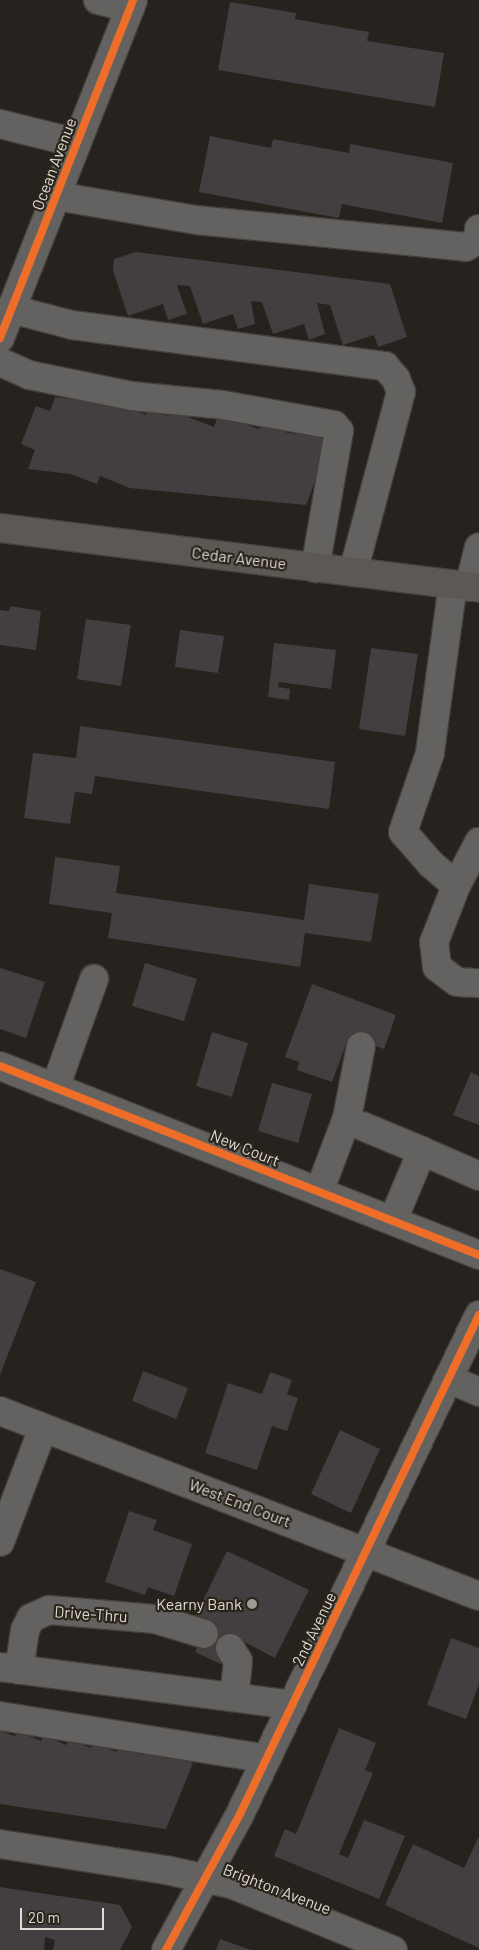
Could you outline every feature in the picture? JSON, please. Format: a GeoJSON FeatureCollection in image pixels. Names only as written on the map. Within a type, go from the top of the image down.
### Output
{"type":"FeatureCollection","features":[{"type":"Feature","properties":{"kind":"main road","name":"Cedar Avenue"},"geometry":{"type":"LineString","coordinates":[[0,528],[467,586]]}},
{"type":"Feature","properties":{"kind":"street"},"geometry":{"type":"LineString","coordinates":[[98,0],[132,4]]}},
{"type":"Feature","properties":{"kind":"street","name":"Ocean Avenue"},"geometry":{"type":"LineString","coordinates":[[0,338],[132,4]]}},
{"type":"Feature","properties":{"kind":"street"},"geometry":{"type":"LineString","coordinates":[[0,124],[77,143]]}},
{"type":"Feature","properties":{"kind":"street"},"geometry":{"type":"LineString","coordinates":[[56,196],[196,220],[472,238]]}},
{"type":"Feature","properties":{"kind":"street"},"geometry":{"type":"LineString","coordinates":[[11,309],[72,325],[385,366],[396,379],[401,392],[353,572]]}},
{"type":"Feature","properties":{"kind":"street"},"geometry":{"type":"LineString","coordinates":[[0,362],[29,375],[132,396],[223,405],[334,424],[340,431],[316,568]]}},
{"type":"Feature","properties":{"kind":"street"},"geometry":{"type":"LineString","coordinates":[[456,886],[431,864],[403,832],[430,753],[467,586],[479,547]]}},
{"type":"Feature","properties":{"kind":"street"},"geometry":{"type":"LineString","coordinates":[[479,842],[456,886],[434,942],[437,968],[457,982],[479,983]]}},
{"type":"Feature","properties":{"kind":"street"},"geometry":{"type":"LineString","coordinates":[[55,1088],[94,980]]}},
{"type":"Feature","properties":{"kind":"street"},"geometry":{"type":"LineString","coordinates":[[319,1192],[346,1118],[361,1046]]}},
{"type":"Feature","properties":{"kind":"street","name":"New Court"},"geometry":{"type":"LineString","coordinates":[[0,1066],[479,1255]]}},
{"type":"Feature","properties":{"kind":"street"},"geometry":{"type":"LineString","coordinates":[[362,1126],[479,1176]]}},
{"type":"Feature","properties":{"kind":"street"},"geometry":{"type":"LineString","coordinates":[[393,1220],[422,1151]]}},
{"type":"Feature","properties":{"kind":"street","name":"2nd Avenue"},"geometry":{"type":"LineString","coordinates":[[166,1950],[204,1877],[240,1814],[479,1315]]}},
{"type":"Feature","properties":{"kind":"street"},"geometry":{"type":"LineString","coordinates":[[449,1379],[479,1392]]}},
{"type":"Feature","properties":{"kind":"street","name":"West End Court"},"geometry":{"type":"LineString","coordinates":[[0,1411],[479,1596]]}},
{"type":"Feature","properties":{"kind":"street"},"geometry":{"type":"LineString","coordinates":[[0,1542],[43,1428]]}},
{"type":"Feature","properties":{"kind":"street","name":"Drive-Thru"},"geometry":{"type":"LineString","coordinates":[[10,1669],[31,1618],[44,1611],[64,1610],[155,1620],[204,1634]]}},
{"type":"Feature","properties":{"kind":"street"},"geometry":{"type":"LineString","coordinates":[[230,1648],[238,1660],[234,1698]]}},
{"type":"Feature","properties":{"kind":"street"},"geometry":{"type":"LineString","coordinates":[[10,1669],[293,1705]]}},
{"type":"Feature","properties":{"kind":"street"},"geometry":{"type":"LineString","coordinates":[[0,1716],[267,1759]]}},
{"type":"Feature","properties":{"kind":"street","name":"Brighton Avenue"},"geometry":{"type":"LineString","coordinates":[[0,1844],[204,1877],[260,1895],[393,1950]]}},
{"type":"Feature","properties":{"kind":"building"},"geometry":{"type":"Polygon","coordinates":[[[230,2],[296,13],[295,19],[369,32],[367,41],[444,53],[435,107],[218,70],[230,2]]]}},
{"type":"Feature","properties":{"kind":"building"},"geometry":{"type":"Polygon","coordinates":[[[210,136],[271,148],[273,139],[349,153],[350,144],[453,163],[442,223],[342,204],[339,218],[199,192],[210,136]]]}},
{"type":"Feature","properties":{"kind":"building"},"geometry":{"type":"Polygon","coordinates":[[[136,252],[390,284],[407,337],[378,347],[374,335],[343,345],[330,305],[317,303],[325,334],[309,340],[304,324],[273,334],[262,302],[251,301],[255,324],[238,329],[233,314],[203,324],[190,286],[177,285],[187,314],[168,320],[163,304],[128,316],[113,270],[114,259],[136,252]]]}},
{"type":"Feature","properties":{"kind":"building"},"geometry":{"type":"Polygon","coordinates":[[[55,397],[123,406],[146,415],[149,409],[167,416],[170,410],[214,427],[218,416],[259,429],[261,423],[288,433],[306,435],[309,428],[332,437],[306,505],[130,488],[100,476],[97,484],[70,474],[28,469],[35,450],[21,444],[36,406],[50,411],[55,397]]]}},
{"type":"Feature","properties":{"kind":"building"},"geometry":{"type":"Polygon","coordinates":[[[10,606],[41,611],[36,650],[0,645],[0,610],[9,611],[10,606]]]}},
{"type":"Feature","properties":{"kind":"building"},"geometry":{"type":"Polygon","coordinates":[[[86,619],[131,625],[121,686],[77,679],[86,619]]]}},
{"type":"Feature","properties":{"kind":"building"},"geometry":{"type":"Polygon","coordinates":[[[180,630],[224,636],[218,673],[175,667],[180,630]]]}},
{"type":"Feature","properties":{"kind":"building"},"geometry":{"type":"Polygon","coordinates":[[[274,643],[336,650],[331,689],[279,682],[278,687],[290,689],[289,700],[268,697],[274,643]]]}},
{"type":"Feature","properties":{"kind":"building"},"geometry":{"type":"Polygon","coordinates":[[[371,648],[418,654],[405,736],[359,729],[371,648]]]}},
{"type":"Feature","properties":{"kind":"building"},"geometry":{"type":"Polygon","coordinates":[[[80,726],[335,762],[329,809],[95,776],[92,794],[75,792],[70,824],[24,818],[33,753],[76,758],[80,726]]]}},
{"type":"Feature","properties":{"kind":"building"},"geometry":{"type":"Polygon","coordinates":[[[55,857],[120,866],[116,893],[304,920],[309,884],[379,894],[371,942],[305,933],[300,967],[108,938],[112,913],[49,904],[55,857]]]}},
{"type":"Feature","properties":{"kind":"building"},"geometry":{"type":"Polygon","coordinates":[[[145,963],[197,979],[184,1021],[132,1006],[145,963]]]}},
{"type":"Feature","properties":{"kind":"building"},"geometry":{"type":"Polygon","coordinates":[[[0,968],[45,982],[26,1038],[0,1029],[0,968]]]}},
{"type":"Feature","properties":{"kind":"building"},"geometry":{"type":"Polygon","coordinates":[[[312,984],[396,1015],[384,1049],[349,1036],[332,1082],[297,1070],[299,1062],[285,1057],[312,984]]]}},
{"type":"Feature","properties":{"kind":"building"},"geometry":{"type":"Polygon","coordinates":[[[212,1032],[248,1043],[232,1097],[196,1086],[212,1032]]]}},
{"type":"Feature","properties":{"kind":"building"},"geometry":{"type":"Polygon","coordinates":[[[471,1072],[479,1076],[479,1125],[453,1115],[471,1072]]]}},
{"type":"Feature","properties":{"kind":"building"},"geometry":{"type":"Polygon","coordinates":[[[272,1083],[312,1094],[298,1143],[258,1131],[272,1083]]]}},
{"type":"Feature","properties":{"kind":"building"},"geometry":{"type":"Polygon","coordinates":[[[0,1269],[36,1282],[0,1375],[0,1269]]]}},
{"type":"Feature","properties":{"kind":"building"},"geometry":{"type":"Polygon","coordinates":[[[143,1371],[188,1388],[176,1419],[132,1401],[143,1371]]]}},
{"type":"Feature","properties":{"kind":"building"},"geometry":{"type":"Polygon","coordinates":[[[270,1372],[292,1380],[287,1394],[298,1398],[287,1431],[272,1426],[257,1470],[205,1453],[228,1383],[262,1394],[270,1372]]]}},
{"type":"Feature","properties":{"kind":"building"},"geometry":{"type":"Polygon","coordinates":[[[340,1430],[380,1449],[351,1513],[311,1494],[340,1430]]]}},
{"type":"Feature","properties":{"kind":"building"},"geometry":{"type":"Polygon","coordinates":[[[129,1511],[157,1520],[153,1530],[192,1544],[174,1596],[148,1587],[145,1595],[105,1582],[129,1511]]]}},
{"type":"Feature","properties":{"kind":"building","name":"Kearny Bank"},"geometry":{"type":"Polygon","coordinates":[[[227,1551],[309,1590],[275,1658],[235,1637],[221,1664],[195,1652],[208,1625],[194,1619],[227,1551]]]}},
{"type":"Feature","properties":{"kind":"building"},"geometry":{"type":"Polygon","coordinates":[[[451,1638],[479,1648],[479,1684],[466,1719],[427,1705],[451,1638]]]}},
{"type":"Feature","properties":{"kind":"building"},"geometry":{"type":"Polygon","coordinates":[[[339,1728],[376,1743],[365,1770],[373,1773],[339,1854],[348,1858],[364,1820],[405,1836],[379,1899],[274,1856],[285,1829],[296,1834],[339,1728]]]}},
{"type":"Feature","properties":{"kind":"building"},"geometry":{"type":"Polygon","coordinates":[[[0,1731],[15,1736],[17,1731],[41,1741],[43,1735],[66,1745],[68,1739],[91,1748],[93,1742],[116,1752],[118,1746],[142,1755],[144,1749],[166,1759],[169,1753],[193,1763],[166,1829],[0,1804],[0,1731]]]}},
{"type":"Feature","properties":{"kind":"building"},"geometry":{"type":"Polygon","coordinates":[[[479,1836],[479,1948],[385,1905],[413,1844],[464,1868],[479,1836]]]}},
{"type":"Feature","properties":{"kind":"building"},"geometry":{"type":"Polygon","coordinates":[[[0,1887],[120,1905],[132,1927],[120,1950],[53,1950],[55,1940],[45,1937],[44,1950],[0,1950],[0,1887]]]}},
{"type":"Feature","properties":{"kind":"building"},"geometry":{"type":"Polygon","coordinates":[[[220,1939],[251,1950],[216,1950],[220,1939]]]}},
{"type":"Feature","properties":{"kind":"cycle path"},"geometry":{"type":"LineString","coordinates":[[0,338],[133,0]]}},
{"type":"Feature","properties":{"kind":"cycle path"},"geometry":{"type":"LineString","coordinates":[[0,1066],[479,1255]]}},
{"type":"Feature","properties":{"kind":"cycle path"},"geometry":{"type":"LineString","coordinates":[[166,1950],[240,1814],[479,1315]]}},
{"type":"Feature","properties":{"kind":"place","name":"Kearny Bank"},"geometry":{"type":"Point","coordinates":[252,1604]}}]}
